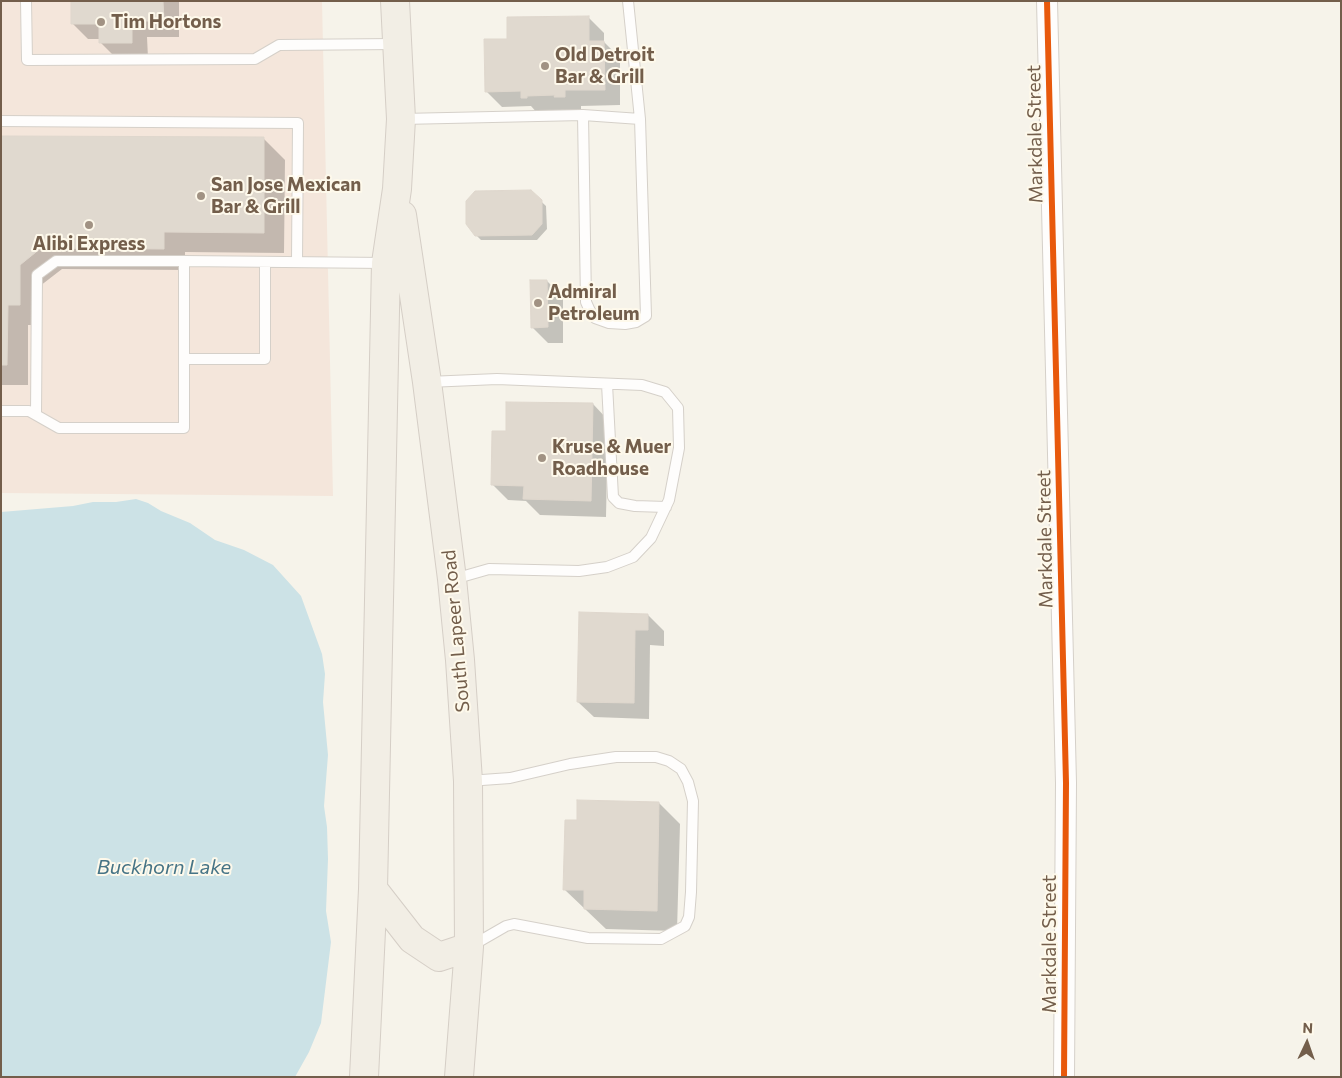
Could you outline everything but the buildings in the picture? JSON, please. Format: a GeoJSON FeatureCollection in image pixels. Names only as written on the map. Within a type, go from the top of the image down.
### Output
{"type":"FeatureCollection","features":[{"type":"Feature","properties":{"kind":"main road","name":"South Lapeer Road"},"geometry":{"type":"LineString","coordinates":[[364,1077],[373,888],[386,263],[398,189],[401,118],[395,1]]}},
{"type":"Feature","properties":{"kind":"main road","name":"South Lapeer Road"},"geometry":{"type":"LineString","coordinates":[[398,189],[427,382],[452,579],[460,660],[468,781],[470,947],[459,1077]]}},
{"type":"Feature","properties":{"kind":"main road"},"geometry":{"type":"LineString","coordinates":[[373,888],[412,939],[439,957],[470,947]]}},
{"type":"Feature","properties":{"kind":"street","name":"Markdale Street"},"geometry":{"type":"LineString","coordinates":[[1047,1],[1066,782],[1064,1077]]}},
{"type":"Feature","properties":{"kind":"lane"},"geometry":{"type":"LineString","coordinates":[[26,1],[27,60],[255,59],[279,45],[397,44]]}},
{"type":"Feature","properties":{"kind":"lane"},"geometry":{"type":"LineString","coordinates":[[583,115],[586,302],[595,318],[609,323],[625,324],[636,322],[646,316],[640,119],[628,1]]}},
{"type":"Feature","properties":{"kind":"lane"},"geometry":{"type":"LineString","coordinates":[[401,118],[583,115],[640,119]]}},
{"type":"Feature","properties":{"kind":"lane"},"geometry":{"type":"LineString","coordinates":[[1,121],[298,123],[297,262]]}},
{"type":"Feature","properties":{"kind":"lane"},"geometry":{"type":"LineString","coordinates":[[36,415],[37,275],[56,261],[386,263]]}},
{"type":"Feature","properties":{"kind":"lane"},"geometry":{"type":"LineString","coordinates":[[1,411],[29,411],[59,428],[184,428],[184,262]]}},
{"type":"Feature","properties":{"kind":"lane"},"geometry":{"type":"LineString","coordinates":[[184,359],[265,359],[265,262]]}},
{"type":"Feature","properties":{"kind":"lane"},"geometry":{"type":"LineString","coordinates":[[427,382],[497,379],[642,385],[665,392],[678,408],[679,448],[669,500],[650,538],[633,557],[616,564],[579,571],[489,569],[452,579]]}},
{"type":"Feature","properties":{"kind":"lane"},"geometry":{"type":"LineString","coordinates":[[608,384],[613,497],[619,503],[635,506],[666,507]]}},
{"type":"Feature","properties":{"kind":"lane"},"geometry":{"type":"LineString","coordinates":[[468,781],[510,778],[570,764],[616,757],[656,757],[670,761],[681,769],[688,782],[693,801],[691,892],[689,917],[685,926],[661,939],[588,938],[514,924],[506,926],[470,947]]}},
{"type":"Feature","properties":{"kind":"shaded area"},"geometry":{"type":"Polygon","coordinates":[[[1,1],[322,1],[333,496],[1,493],[1,1]]]}},
{"type":"Feature","properties":{"kind":"water","name":"Buckhorn Lake"},"geometry":{"type":"Polygon","coordinates":[[[136,499],[190,523],[215,540],[244,550],[273,565],[301,596],[322,654],[325,674],[323,702],[328,755],[324,806],[328,859],[326,911],[331,942],[321,1023],[309,1052],[295,1077],[1,1077],[1,512],[136,499]]]}},
{"type":"Feature","properties":{"kind":"cycle path"},"geometry":{"type":"LineString","coordinates":[[1047,1],[1066,783],[1064,1077]]}},
{"type":"Feature","properties":{"kind":"place","name":"Tim Hortons"},"geometry":{"type":"Point","coordinates":[101,22]}},
{"type":"Feature","properties":{"kind":"place","name":"Old Detroit Bar & Grill"},"geometry":{"type":"Point","coordinates":[545,66]}},
{"type":"Feature","properties":{"kind":"place","name":"San Jose Mexican Bar & Grill"},"geometry":{"type":"Point","coordinates":[201,196]}},
{"type":"Feature","properties":{"kind":"place","name":"Alibi Express"},"geometry":{"type":"Point","coordinates":[89,225]}},
{"type":"Feature","properties":{"kind":"place","name":"Admiral Petroleum"},"geometry":{"type":"Point","coordinates":[538,303]}},
{"type":"Feature","properties":{"kind":"place","name":"Kruse & Muer Roadhouse"},"geometry":{"type":"Point","coordinates":[542,458]}}]}
